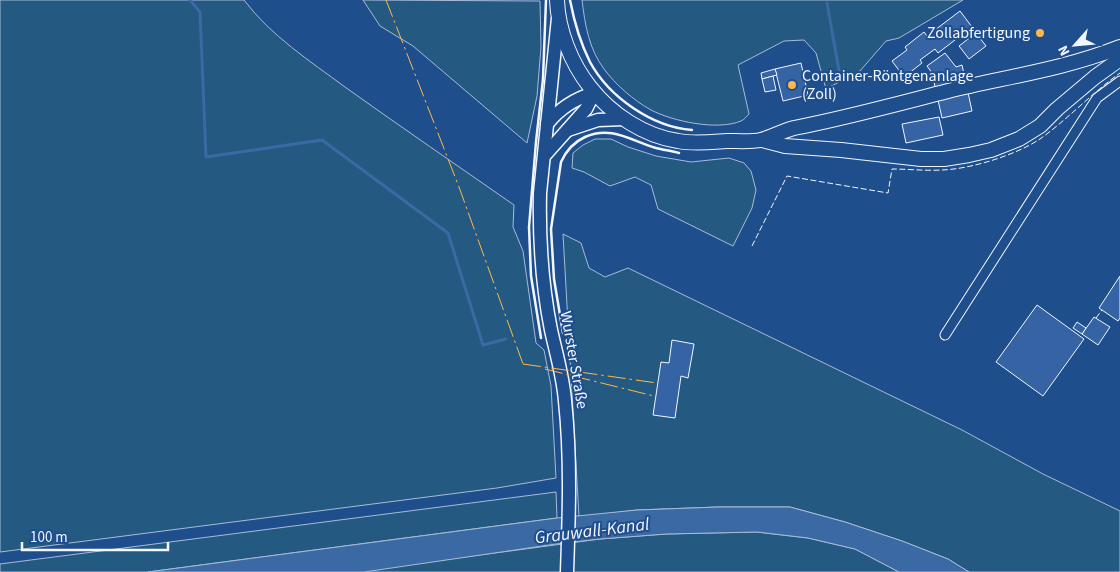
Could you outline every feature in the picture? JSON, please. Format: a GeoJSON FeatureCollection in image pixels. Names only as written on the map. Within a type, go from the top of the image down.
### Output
{"type":"FeatureCollection","features":[{"type":"Feature","properties":{"kind":"main road","name":"Wurster Straße"},"geometry":{"type":"LineString","coordinates":[[557,0],[558,16],[540,193],[540,246],[551,328],[565,399],[569,443],[567,567]]}},
{"type":"Feature","properties":{"kind":"main road","name":"Wurster Straße"},"geometry":{"type":"LineString","coordinates":[[558,16],[570,53],[586,82],[606,105],[624,119],[652,133],[679,141],[762,140]]}},
{"type":"Feature","properties":{"kind":"main road"},"geometry":{"type":"LineString","coordinates":[[762,140],[787,130],[1058,65],[1102,54],[1120,47]]}},
{"type":"Feature","properties":{"kind":"main road"},"geometry":{"type":"LineString","coordinates":[[762,140],[785,146],[841,150],[921,160],[944,159],[991,150],[1040,126],[1095,77],[1120,59]]}},
{"type":"Feature","properties":{"kind":"main road"},"geometry":{"type":"LineString","coordinates":[[547,124],[568,104],[594,93]]}},
{"type":"Feature","properties":{"kind":"main road"},"geometry":{"type":"LineString","coordinates":[[545,155],[586,109],[594,93]]}},
{"type":"Feature","properties":{"kind":"main road"},"geometry":{"type":"LineString","coordinates":[[568,130],[598,120],[624,119]]}},
{"type":"Feature","properties":{"kind":"street"},"geometry":{"type":"LineString","coordinates":[[945,335],[1096,98],[1120,81]]}},
{"type":"Feature","properties":{"kind":"shaded area"},"geometry":{"type":"Polygon","coordinates":[[[0,0],[244,0],[266,25],[305,58],[514,205],[513,227],[523,251],[536,343],[544,350],[551,386],[556,478],[497,488],[0,552],[0,0]]]}},
{"type":"Feature","properties":{"kind":"shaded area"},"geometry":{"type":"Polygon","coordinates":[[[363,0],[540,1],[541,47],[537,96],[527,143],[413,46],[380,26],[363,0]]]}},
{"type":"Feature","properties":{"kind":"shaded area"},"geometry":{"type":"Polygon","coordinates":[[[582,0],[963,0],[899,38],[886,41],[860,71],[826,89],[816,53],[804,40],[784,41],[738,65],[749,114],[741,121],[731,124],[708,125],[682,121],[660,114],[644,106],[625,92],[609,75],[591,45],[586,28],[582,0]]]}},
{"type":"Feature","properties":{"kind":"shaded area"},"geometry":{"type":"Polygon","coordinates":[[[595,139],[611,139],[656,156],[691,162],[729,158],[744,163],[751,171],[756,190],[752,208],[733,246],[658,209],[651,185],[635,177],[610,186],[584,172],[572,168],[573,153],[595,139]]]}},
{"type":"Feature","properties":{"kind":"shaded area"},"geometry":{"type":"Polygon","coordinates":[[[563,234],[581,243],[589,268],[605,277],[628,268],[962,430],[1043,474],[1120,511],[1120,572],[969,572],[948,559],[902,541],[845,522],[790,507],[637,510],[579,517],[563,234]]]}},
{"type":"Feature","properties":{"kind":"shaded area"},"geometry":{"type":"Polygon","coordinates":[[[556,492],[557,518],[148,572],[0,572],[0,564],[556,492]]]}},
{"type":"Feature","properties":{"kind":"shaded area"},"geometry":{"type":"Polygon","coordinates":[[[757,532],[808,538],[855,549],[899,572],[352,572],[600,539],[666,534],[757,532]]]}},
{"type":"Feature","properties":{"kind":"water","name":"Grauwall-Kanal"},"geometry":{"type":"Polygon","coordinates":[[[790,507],[845,522],[902,541],[948,559],[969,572],[899,572],[855,549],[808,538],[757,532],[666,534],[600,539],[364,572],[148,572],[557,518],[637,510],[790,507]]]}},
{"type":"Feature","properties":{"kind":"building"},"geometry":{"type":"Polygon","coordinates":[[[960,11],[972,27],[938,53],[935,49],[920,60],[922,63],[904,77],[892,61],[907,50],[905,47],[924,32],[927,36],[960,11]]]}},
{"type":"Feature","properties":{"kind":"building"},"geometry":{"type":"Polygon","coordinates":[[[976,33],[986,46],[969,59],[959,46],[976,33]]]}},
{"type":"Feature","properties":{"kind":"building"},"geometry":{"type":"Polygon","coordinates":[[[945,53],[956,67],[962,65],[972,111],[942,118],[932,73],[927,66],[945,53]]]}},
{"type":"Feature","properties":{"kind":"building","name":"Container-Röntgenanlage (Zoll)"},"geometry":{"type":"Polygon","coordinates":[[[801,63],[808,95],[783,101],[775,69],[801,63]]]}},
{"type":"Feature","properties":{"kind":"building"},"geometry":{"type":"Polygon","coordinates":[[[775,69],[777,75],[762,79],[761,73],[775,69]]]}},
{"type":"Feature","properties":{"kind":"building"},"geometry":{"type":"Polygon","coordinates":[[[773,76],[776,90],[765,92],[762,79],[773,76]]]}},
{"type":"Feature","properties":{"kind":"building"},"geometry":{"type":"Polygon","coordinates":[[[939,117],[943,135],[906,143],[902,124],[939,117]]]}},
{"type":"Feature","properties":{"kind":"building"},"geometry":{"type":"Polygon","coordinates":[[[1120,276],[1120,318],[1118,321],[1099,308],[1120,276]]]}},
{"type":"Feature","properties":{"kind":"building"},"geometry":{"type":"Polygon","coordinates":[[[1037,305],[1084,339],[1043,396],[996,362],[1037,305]]]}},
{"type":"Feature","properties":{"kind":"building"},"geometry":{"type":"Polygon","coordinates":[[[1094,317],[1110,327],[1098,345],[1082,334],[1094,317]]]}},
{"type":"Feature","properties":{"kind":"building"},"geometry":{"type":"Polygon","coordinates":[[[1077,322],[1086,328],[1082,334],[1073,328],[1077,322]]]}},
{"type":"Feature","properties":{"kind":"building"},"geometry":{"type":"Polygon","coordinates":[[[672,340],[694,344],[688,378],[681,376],[675,418],[653,415],[661,362],[669,363],[672,340]]]}},
{"type":"Feature","properties":{"kind":"waterway"},"geometry":{"type":"LineString","coordinates":[[190,0],[200,12],[206,157],[322,140],[448,233],[483,345],[506,339]]}},
{"type":"Feature","properties":{"kind":"waterway"},"geometry":{"type":"LineString","coordinates":[[827,3],[840,76]]}},
{"type":"Feature","properties":{"kind":"fence"},"geometry":{"type":"LineString","coordinates":[[752,246],[787,176],[888,193],[892,169],[936,170],[966,167],[1006,156],[1030,145],[1040,139],[1120,73]]}},
{"type":"Feature","properties":{"kind":"fence"},"geometry":{"type":"LineString","coordinates":[[1096,318],[1102,310]]}},
{"type":"Feature","properties":{"kind":"wall"},"geometry":{"type":"LineString","coordinates":[[541,338],[531,276],[529,227],[543,79],[546,0]]}},
{"type":"Feature","properties":{"kind":"wall"},"geometry":{"type":"LineString","coordinates":[[570,0],[573,16],[586,54],[598,75],[608,87],[633,108],[647,116],[677,128],[692,130]]}},
{"type":"Feature","properties":{"kind":"wall"},"geometry":{"type":"LineString","coordinates":[[563,333],[554,279],[551,229],[561,162],[565,154],[581,139],[604,133],[621,135],[656,148],[679,153]]}},
{"type":"Feature","properties":{"kind":"power"},"geometry":{"type":"LineString","coordinates":[[386,0],[459,187],[523,364]]}},
{"type":"Feature","properties":{"kind":"power"},"geometry":{"type":"LineString","coordinates":[[523,364],[657,383]]}},
{"type":"Feature","properties":{"kind":"power"},"geometry":{"type":"LineString","coordinates":[[545,369],[654,396]]}},
{"type":"Feature","properties":{"kind":"place","name":"Zollabfertigung"},"geometry":{"type":"Point","coordinates":[1040,33]}},
{"type":"Feature","properties":{"kind":"place","name":"Container-Röntgenanlage (Zoll)"},"geometry":{"type":"Point","coordinates":[792,85]}}]}
